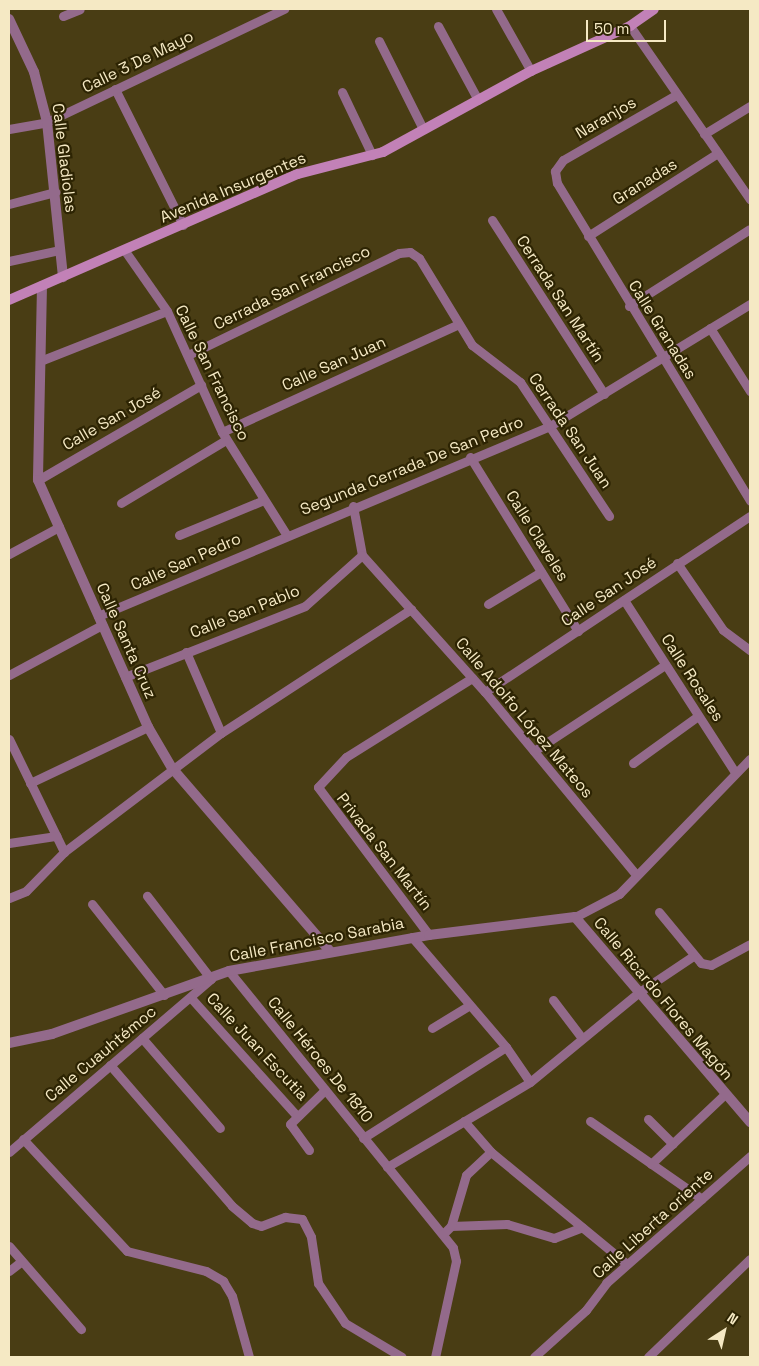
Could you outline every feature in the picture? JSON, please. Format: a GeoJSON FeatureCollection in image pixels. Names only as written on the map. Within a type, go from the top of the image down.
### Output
{"type":"FeatureCollection","features":[{"type":"Feature","properties":{"kind":"main road","name":"Avenida Insurgentes"},"geometry":{"type":"LineString","coordinates":[[9,300],[298,174],[372,155],[531,72],[630,26],[654,9]]}},
{"type":"Feature","properties":{"kind":"street"},"geometry":{"type":"LineString","coordinates":[[63,16],[80,9]]}},
{"type":"Feature","properties":{"kind":"street"},"geometry":{"type":"LineString","coordinates":[[496,9],[531,72]]}},
{"type":"Feature","properties":{"kind":"street","name":"Calle 3 De Mayo"},"geometry":{"type":"LineString","coordinates":[[9,129],[48,122],[280,10]]}},
{"type":"Feature","properties":{"kind":"street","name":"Calle Gladiolas"},"geometry":{"type":"LineString","coordinates":[[9,19],[34,72],[48,122],[63,277]]}},
{"type":"Feature","properties":{"kind":"street"},"geometry":{"type":"LineString","coordinates":[[438,26],[478,100]]}},
{"type":"Feature","properties":{"kind":"street"},"geometry":{"type":"LineString","coordinates":[[630,26],[676,95],[750,199]]}},
{"type":"Feature","properties":{"kind":"street"},"geometry":{"type":"LineString","coordinates":[[379,41],[423,129]]}},
{"type":"Feature","properties":{"kind":"street"},"geometry":{"type":"LineString","coordinates":[[115,89],[183,225]]}},
{"type":"Feature","properties":{"kind":"street"},"geometry":{"type":"LineString","coordinates":[[342,92],[372,155]]}},
{"type":"Feature","properties":{"kind":"street","name":"Naranjos"},"geometry":{"type":"LineString","coordinates":[[555,171],[563,160],[676,95]]}},
{"type":"Feature","properties":{"kind":"street"},"geometry":{"type":"LineString","coordinates":[[704,134],[750,106]]}},
{"type":"Feature","properties":{"kind":"street","name":"Granadas"},"geometry":{"type":"LineString","coordinates":[[588,236],[718,153]]}},
{"type":"Feature","properties":{"kind":"street","name":"Calle Granadas"},"geometry":{"type":"LineString","coordinates":[[555,171],[557,183],[628,306],[750,501]]}},
{"type":"Feature","properties":{"kind":"street"},"geometry":{"type":"LineString","coordinates":[[9,204],[55,192]]}},
{"type":"Feature","properties":{"kind":"street","name":"Cerrada San Martín"},"geometry":{"type":"LineString","coordinates":[[492,220],[604,394]]}},
{"type":"Feature","properties":{"kind":"street"},"geometry":{"type":"LineString","coordinates":[[628,306],[750,229]]}},
{"type":"Feature","properties":{"kind":"street"},"geometry":{"type":"LineString","coordinates":[[9,261],[60,250]]}},
{"type":"Feature","properties":{"kind":"street","name":"Calle San Francisco"},"geometry":{"type":"LineString","coordinates":[[125,251],[166,311],[188,354],[224,436],[286,534]]}},
{"type":"Feature","properties":{"kind":"street","name":"Cerrada San Juan"},"geometry":{"type":"LineString","coordinates":[[410,252],[419,258],[459,324],[484,357],[520,382],[609,516]]}},
{"type":"Feature","properties":{"kind":"street","name":"Cerrada San Francisco"},"geometry":{"type":"LineString","coordinates":[[188,354],[399,253],[410,252]]}},
{"type":"Feature","properties":{"kind":"street","name":"Calle Santa Cruz"},"geometry":{"type":"LineString","coordinates":[[42,286],[38,480],[148,727],[172,768],[330,951]]}},
{"type":"Feature","properties":{"kind":"street"},"geometry":{"type":"LineString","coordinates":[[550,426],[750,304]]}},
{"type":"Feature","properties":{"kind":"street"},"geometry":{"type":"LineString","coordinates":[[40,360],[166,311]]}},
{"type":"Feature","properties":{"kind":"street","name":"Calle San Juan"},"geometry":{"type":"LineString","coordinates":[[121,503],[224,436],[459,324]]}},
{"type":"Feature","properties":{"kind":"street"},"geometry":{"type":"LineString","coordinates":[[710,328],[750,391]]}},
{"type":"Feature","properties":{"kind":"street","name":"Calle San José"},"geometry":{"type":"LineString","coordinates":[[38,480],[201,385]]}},
{"type":"Feature","properties":{"kind":"street","name":"Segunda Cerrada De San Pedro"},"geometry":{"type":"LineString","coordinates":[[286,534],[470,457],[550,426]]}},
{"type":"Feature","properties":{"kind":"street","name":"Calle Claveles"},"geometry":{"type":"LineString","coordinates":[[470,457],[578,631]]}},
{"type":"Feature","properties":{"kind":"street"},"geometry":{"type":"LineString","coordinates":[[179,535],[264,500]]}},
{"type":"Feature","properties":{"kind":"street"},"geometry":{"type":"LineString","coordinates":[[353,506],[362,555]]}},
{"type":"Feature","properties":{"kind":"street","name":"Calle San José"},"geometry":{"type":"LineString","coordinates":[[485,692],[750,516]]}},
{"type":"Feature","properties":{"kind":"street"},"geometry":{"type":"LineString","coordinates":[[9,554],[59,527]]}},
{"type":"Feature","properties":{"kind":"street","name":"Calle San Pedro"},"geometry":{"type":"LineString","coordinates":[[9,675],[100,621],[286,534]]}},
{"type":"Feature","properties":{"kind":"street","name":"Calle Adolfo López Mateos"},"geometry":{"type":"LineString","coordinates":[[362,555],[485,692],[635,873]]}},
{"type":"Feature","properties":{"kind":"street","name":"Calle San Pablo"},"geometry":{"type":"LineString","coordinates":[[125,677],[305,606],[362,555]]}},
{"type":"Feature","properties":{"kind":"street"},"geometry":{"type":"LineString","coordinates":[[677,563],[723,630],[750,650]]}},
{"type":"Feature","properties":{"kind":"street"},"geometry":{"type":"LineString","coordinates":[[488,604],[541,572]]}},
{"type":"Feature","properties":{"kind":"street","name":"Calle Rosales"},"geometry":{"type":"LineString","coordinates":[[624,600],[735,772]]}},
{"type":"Feature","properties":{"kind":"street"},"geometry":{"type":"LineString","coordinates":[[9,898],[26,891],[64,852],[172,768],[221,733],[410,609]]}},
{"type":"Feature","properties":{"kind":"street"},"geometry":{"type":"LineString","coordinates":[[186,652],[221,733]]}},
{"type":"Feature","properties":{"kind":"street"},"geometry":{"type":"LineString","coordinates":[[534,751],[665,665]]}},
{"type":"Feature","properties":{"kind":"street","name":"Privada San Martín"},"geometry":{"type":"LineString","coordinates":[[429,934],[318,787],[346,757],[472,678]]}},
{"type":"Feature","properties":{"kind":"street"},"geometry":{"type":"LineString","coordinates":[[633,763],[698,716]]}},
{"type":"Feature","properties":{"kind":"street"},"geometry":{"type":"LineString","coordinates":[[30,783],[148,727]]}},
{"type":"Feature","properties":{"kind":"street"},"geometry":{"type":"LineString","coordinates":[[9,739],[64,852]]}},
{"type":"Feature","properties":{"kind":"street"},"geometry":{"type":"LineString","coordinates":[[635,873],[750,758]]}},
{"type":"Feature","properties":{"kind":"street"},"geometry":{"type":"LineString","coordinates":[[9,843],[56,836]]}},
{"type":"Feature","properties":{"kind":"street","name":"Calle Francisco Sarabia"},"geometry":{"type":"LineString","coordinates":[[9,1043],[52,1034],[211,979],[229,971],[429,934],[575,917],[609,902],[635,873]]}},
{"type":"Feature","properties":{"kind":"street"},"geometry":{"type":"LineString","coordinates":[[147,896],[211,979]]}},
{"type":"Feature","properties":{"kind":"street"},"geometry":{"type":"LineString","coordinates":[[92,904],[164,995]]}},
{"type":"Feature","properties":{"kind":"street"},"geometry":{"type":"LineString","coordinates":[[659,912],[693,956],[711,965],[750,944]]}},
{"type":"Feature","properties":{"kind":"street","name":"Calle Ricardo Flores Magón"},"geometry":{"type":"LineString","coordinates":[[575,917],[724,1095],[750,1122]]}},
{"type":"Feature","properties":{"kind":"street"},"geometry":{"type":"LineString","coordinates":[[412,937],[506,1047],[530,1082]]}},
{"type":"Feature","properties":{"kind":"street"},"geometry":{"type":"LineString","coordinates":[[388,1167],[530,1082],[638,993],[693,956]]}},
{"type":"Feature","properties":{"kind":"street","name":"Calle Héroes De 1810"},"geometry":{"type":"LineString","coordinates":[[229,971],[443,1234],[456,1261],[435,1357]]}},
{"type":"Feature","properties":{"kind":"street","name":"Calle Cuauhtémoc"},"geometry":{"type":"LineString","coordinates":[[10,1147],[23,1139],[211,979]]}},
{"type":"Feature","properties":{"kind":"street","name":"Calle Juan Escutia"},"geometry":{"type":"LineString","coordinates":[[190,998],[296,1115],[326,1090]]}},
{"type":"Feature","properties":{"kind":"street"},"geometry":{"type":"LineString","coordinates":[[553,1000],[582,1038]]}},
{"type":"Feature","properties":{"kind":"street"},"geometry":{"type":"LineString","coordinates":[[432,1028],[470,1005]]}},
{"type":"Feature","properties":{"kind":"street"},"geometry":{"type":"LineString","coordinates":[[142,1038],[220,1128]]}},
{"type":"Feature","properties":{"kind":"street"},"geometry":{"type":"LineString","coordinates":[[363,1138],[506,1047]]}},
{"type":"Feature","properties":{"kind":"street"},"geometry":{"type":"LineString","coordinates":[[110,1065],[232,1206],[261,1226],[285,1217],[302,1219],[311,1236],[318,1284],[346,1323],[402,1357]]}},
{"type":"Feature","properties":{"kind":"street"},"geometry":{"type":"LineString","coordinates":[[651,1164],[724,1095]]}},
{"type":"Feature","properties":{"kind":"street"},"geometry":{"type":"LineString","coordinates":[[296,1115],[290,1124],[309,1150]]}},
{"type":"Feature","properties":{"kind":"street"},"geometry":{"type":"LineString","coordinates":[[648,1119],[673,1144]]}},
{"type":"Feature","properties":{"kind":"street"},"geometry":{"type":"LineString","coordinates":[[464,1121],[491,1152],[627,1264]]}},
{"type":"Feature","properties":{"kind":"street"},"geometry":{"type":"LineString","coordinates":[[590,1121],[702,1199]]}},
{"type":"Feature","properties":{"kind":"street"},"geometry":{"type":"LineString","coordinates":[[23,1139],[127,1251],[206,1271],[223,1281],[232,1296],[249,1357]]}},
{"type":"Feature","properties":{"kind":"street"},"geometry":{"type":"LineString","coordinates":[[443,1234],[451,1226],[466,1175],[491,1152]]}},
{"type":"Feature","properties":{"kind":"street","name":"Calle Liberta oriente"},"geometry":{"type":"LineString","coordinates":[[534,1357],[627,1264],[750,1156]]}},
{"type":"Feature","properties":{"kind":"street"},"geometry":{"type":"LineString","coordinates":[[451,1226],[507,1224],[554,1238],[582,1227]]}},
{"type":"Feature","properties":{"kind":"street"},"geometry":{"type":"LineString","coordinates":[[9,1246],[81,1329]]}},
{"type":"Feature","properties":{"kind":"street"},"geometry":{"type":"LineString","coordinates":[[648,1357],[750,1259]]}},
{"type":"Feature","properties":{"kind":"street"},"geometry":{"type":"LineString","coordinates":[[9,1271],[22,1261]]}},
{"type":"Feature","properties":{"kind":"street"},"geometry":{"type":"LineString","coordinates":[[380,1357],[388,1350]]}}]}
